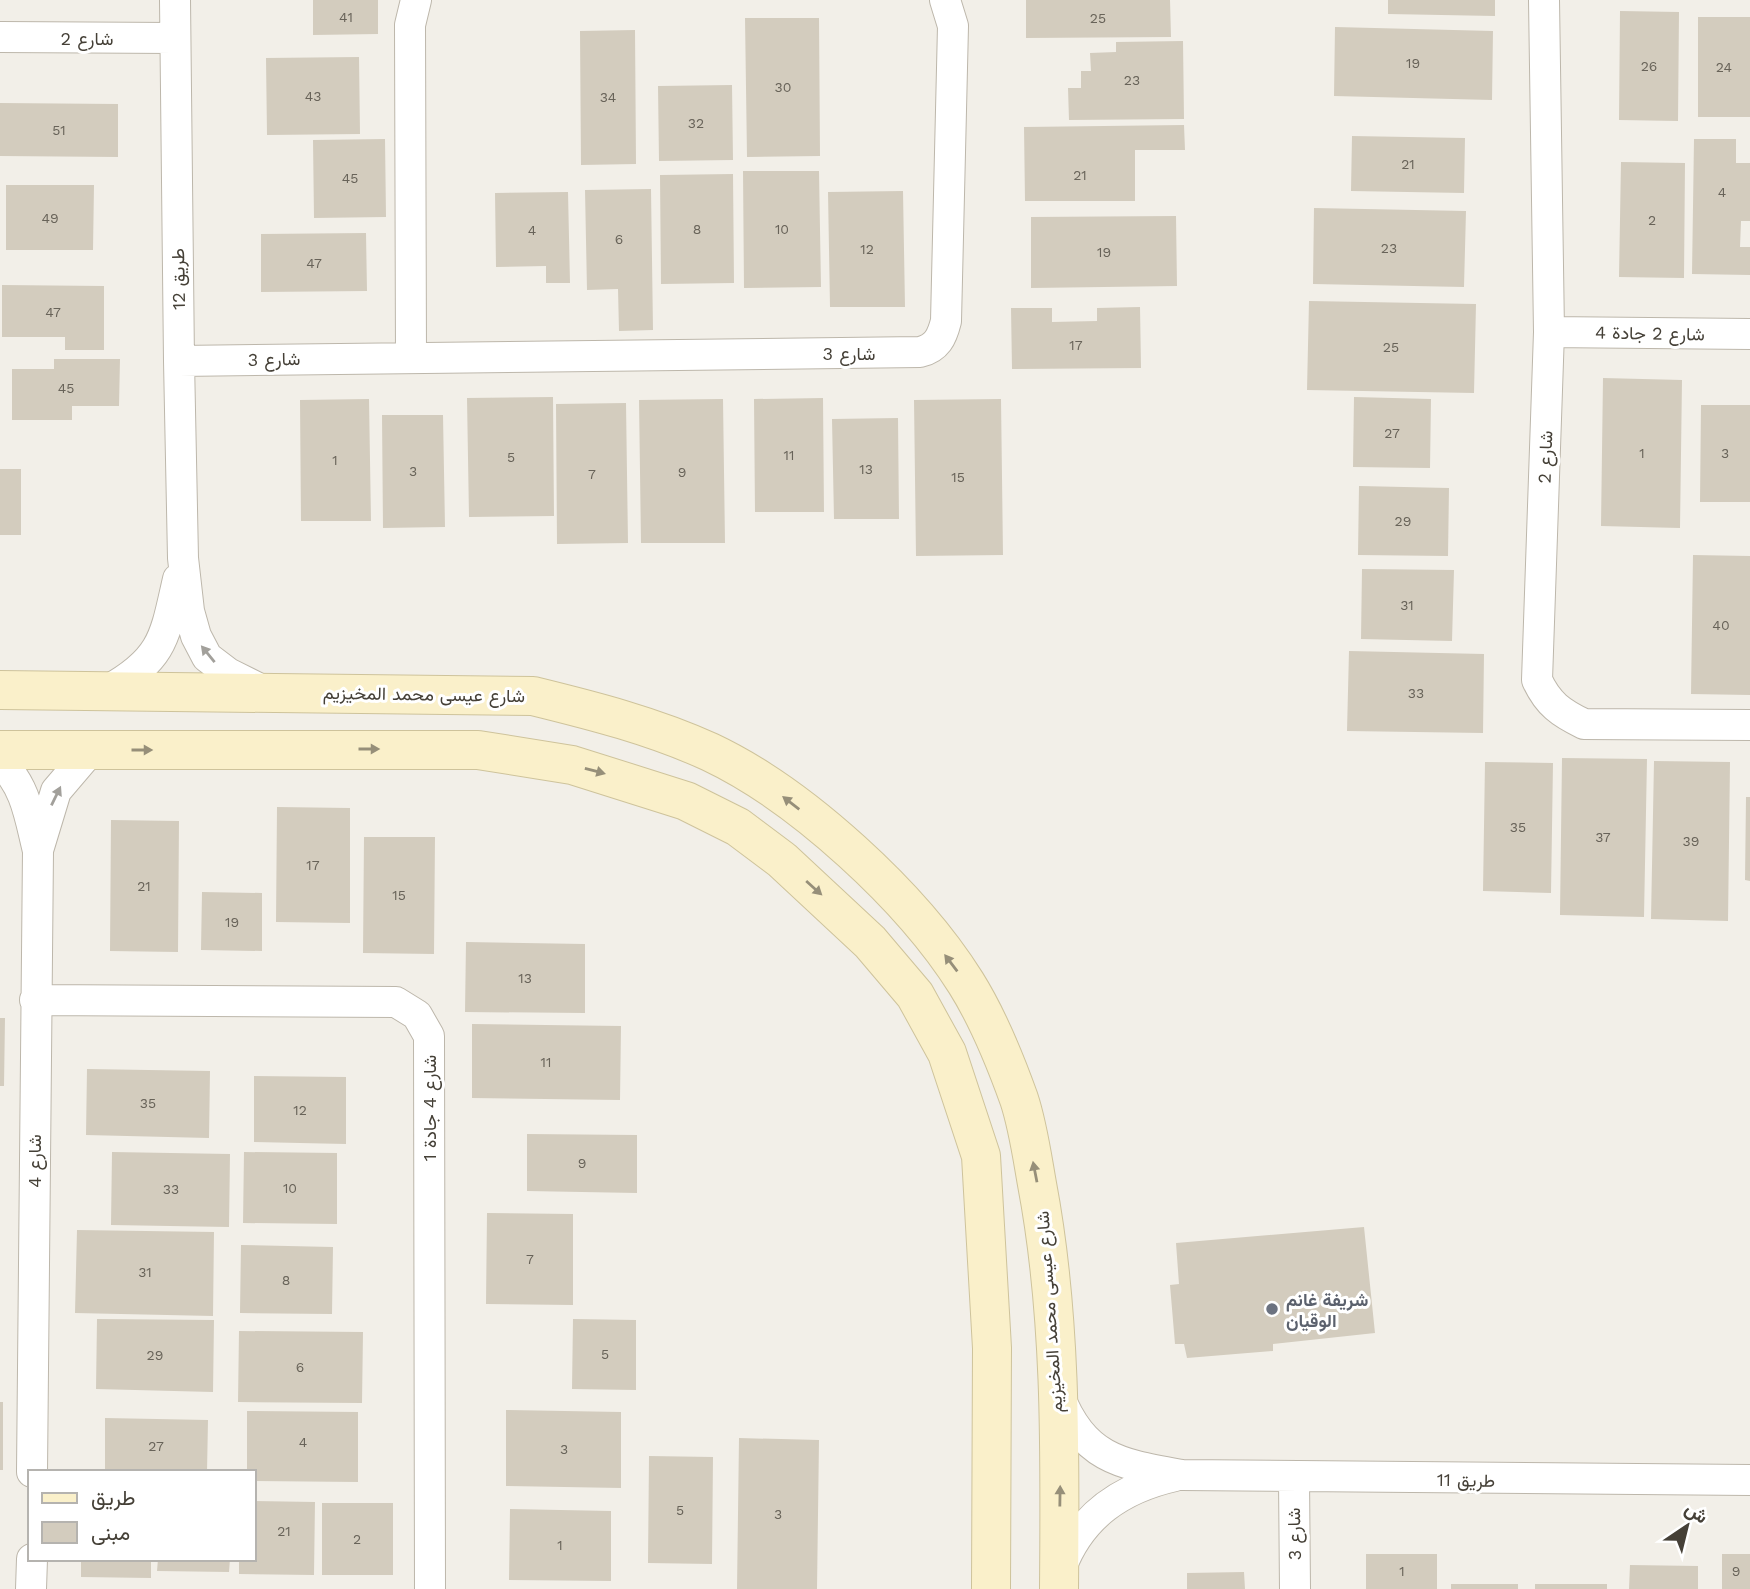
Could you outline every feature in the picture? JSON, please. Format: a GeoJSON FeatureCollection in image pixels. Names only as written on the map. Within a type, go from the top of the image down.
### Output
{"type":"FeatureCollection","features":[{"type":"Feature","properties":{"kind":"street","name":"طريق 12"},"geometry":{"type":"LineString","coordinates":[[176,0],[174,38],[183,558],[189,611],[196,636],[207,657],[228,673],[264,691]]}},
{"type":"Feature","properties":{"kind":"street"},"geometry":{"type":"LineString","coordinates":[[411,356],[410,25],[416,0]]}},
{"type":"Feature","properties":{"kind":"street","name":"شارع 3"},"geometry":{"type":"LineString","coordinates":[[179,361],[411,356],[920,352],[932,349],[943,335],[946,321],[953,26],[949,5],[945,0]]}},
{"type":"Feature","properties":{"kind":"street","name":"شارع 2"},"geometry":{"type":"LineString","coordinates":[[1544,0],[1549,332],[1537,680],[1546,699],[1560,713],[1584,724],[1750,725]]}},
{"type":"Feature","properties":{"kind":"street","name":"شارع 2"},"geometry":{"type":"LineString","coordinates":[[0,37],[174,38]]}},
{"type":"Feature","properties":{"kind":"street","name":"شارع 2 جادة 4"},"geometry":{"type":"LineString","coordinates":[[1549,332],[1750,334]]}},
{"type":"Feature","properties":{"kind":"street","name":"طريق 12"},"geometry":{"type":"LineString","coordinates":[[108,690],[149,662],[164,640],[183,558]]}},
{"type":"Feature","properties":{"kind":"street","name":"شارع عيسى محمد المخيزيم"},"geometry":{"type":"LineString","coordinates":[[0,690],[533,696],[618,717],[670,734],[712,753],[766,784],[877,876],[921,923],[966,984],[1020,1101],[1046,1234],[1060,1478],[1059,1581]]}},
{"type":"Feature","properties":{"kind":"street"},"geometry":{"type":"LineString","coordinates":[[432,693],[443,698],[452,707],[456,718],[450,741],[441,749]]}},
{"type":"Feature","properties":{"kind":"street"},"geometry":{"type":"LineString","coordinates":[[517,755],[507,733],[509,721],[523,701],[533,696]]}},
{"type":"Feature","properties":{"kind":"street"},"geometry":{"type":"LineString","coordinates":[[0,750],[441,749],[517,755],[620,778],[686,801],[738,827],[824,897],[870,942],[915,995],[947,1053],[981,1156],[992,1348],[991,1589]]}},
{"type":"Feature","properties":{"kind":"street","name":"شارع 4"},"geometry":{"type":"LineString","coordinates":[[38,851],[56,791],[91,750]]}},
{"type":"Feature","properties":{"kind":"street","name":"شارع 4"},"geometry":{"type":"LineString","coordinates":[[0,762],[16,779],[26,803],[38,851],[32,1470]]}},
{"type":"Feature","properties":{"kind":"street","name":"شارع 4 جادة 1"},"geometry":{"type":"LineString","coordinates":[[35,1000],[396,1002],[417,1015],[429,1035],[430,1589]]}},
{"type":"Feature","properties":{"kind":"street","name":"طريق 11"},"geometry":{"type":"LineString","coordinates":[[1056,1389],[1074,1425],[1104,1455],[1120,1464],[1182,1475],[1750,1480]]}},
{"type":"Feature","properties":{"kind":"street","name":"طريق 11"},"geometry":{"type":"LineString","coordinates":[[1059,1581],[1078,1534],[1105,1505],[1144,1485],[1182,1475]]}},
{"type":"Feature","properties":{"kind":"street","name":"شارع 3"},"geometry":{"type":"LineString","coordinates":[[1294,1478],[1295,1589]]}},
{"type":"Feature","properties":{"kind":"street"},"geometry":{"type":"LineString","coordinates":[[32,1561],[32,1589]]}},
{"type":"Feature","properties":{"kind":"building"},"geometry":{"type":"Polygon","coordinates":[[[313,0],[378,0],[378,34],[313,35],[313,0]]]}},
{"type":"Feature","properties":{"kind":"building"},"geometry":{"type":"Polygon","coordinates":[[[1026,0],[1170,0],[1171,37],[1026,38],[1026,0]]]}},
{"type":"Feature","properties":{"kind":"building"},"geometry":{"type":"Polygon","coordinates":[[[1388,0],[1495,0],[1495,16],[1388,14],[1388,0]]]}},
{"type":"Feature","properties":{"kind":"building"},"geometry":{"type":"Polygon","coordinates":[[[1620,11],[1679,12],[1678,121],[1619,120],[1620,11]]]}},
{"type":"Feature","properties":{"kind":"building"},"geometry":{"type":"Polygon","coordinates":[[[1698,17],[1750,17],[1750,117],[1698,117],[1698,17]]]}},
{"type":"Feature","properties":{"kind":"building"},"geometry":{"type":"Polygon","coordinates":[[[745,18],[819,18],[820,156],[747,157],[745,18]]]}},
{"type":"Feature","properties":{"kind":"building"},"geometry":{"type":"Polygon","coordinates":[[[1335,27],[1493,31],[1492,100],[1334,96],[1335,27]]]}},
{"type":"Feature","properties":{"kind":"building"},"geometry":{"type":"Polygon","coordinates":[[[635,30],[636,164],[581,165],[580,31],[635,30]]]}},
{"type":"Feature","properties":{"kind":"building"},"geometry":{"type":"Polygon","coordinates":[[[1183,41],[1184,119],[1069,120],[1068,88],[1081,88],[1081,71],[1091,71],[1090,53],[1116,52],[1116,42],[1183,41]]]}},
{"type":"Feature","properties":{"kind":"building"},"geometry":{"type":"Polygon","coordinates":[[[359,57],[360,134],[267,135],[266,58],[359,57]]]}},
{"type":"Feature","properties":{"kind":"building"},"geometry":{"type":"Polygon","coordinates":[[[732,85],[733,160],[659,161],[658,86],[732,85]]]}},
{"type":"Feature","properties":{"kind":"building"},"geometry":{"type":"Polygon","coordinates":[[[0,103],[118,104],[118,157],[0,156],[0,103]]]}},
{"type":"Feature","properties":{"kind":"building"},"geometry":{"type":"Polygon","coordinates":[[[1184,125],[1185,150],[1135,150],[1135,201],[1025,201],[1024,127],[1184,125]]]}},
{"type":"Feature","properties":{"kind":"building"},"geometry":{"type":"Polygon","coordinates":[[[1352,136],[1465,138],[1464,193],[1351,191],[1352,136]]]}},
{"type":"Feature","properties":{"kind":"building"},"geometry":{"type":"Polygon","coordinates":[[[385,139],[386,217],[314,218],[313,140],[385,139]]]}},
{"type":"Feature","properties":{"kind":"building"},"geometry":{"type":"Polygon","coordinates":[[[1694,139],[1736,139],[1736,163],[1750,163],[1750,221],[1741,221],[1740,247],[1750,247],[1750,275],[1692,274],[1694,139]]]}},
{"type":"Feature","properties":{"kind":"building"},"geometry":{"type":"Polygon","coordinates":[[[1621,162],[1685,163],[1684,278],[1619,277],[1621,162]]]}},
{"type":"Feature","properties":{"kind":"building"},"geometry":{"type":"Polygon","coordinates":[[[743,171],[819,171],[821,287],[744,288],[743,171]]]}},
{"type":"Feature","properties":{"kind":"building"},"geometry":{"type":"Polygon","coordinates":[[[733,174],[734,283],[661,284],[660,175],[733,174]]]}},
{"type":"Feature","properties":{"kind":"building"},"geometry":{"type":"Polygon","coordinates":[[[6,185],[94,185],[93,250],[6,250],[6,185]]]}},
{"type":"Feature","properties":{"kind":"building"},"geometry":{"type":"Polygon","coordinates":[[[651,189],[653,330],[619,331],[618,289],[587,290],[585,190],[651,189]]]}},
{"type":"Feature","properties":{"kind":"building"},"geometry":{"type":"Polygon","coordinates":[[[903,191],[905,307],[830,307],[828,192],[903,191]]]}},
{"type":"Feature","properties":{"kind":"building"},"geometry":{"type":"Polygon","coordinates":[[[568,192],[570,283],[546,283],[546,266],[496,267],[495,193],[568,192]]]}},
{"type":"Feature","properties":{"kind":"building"},"geometry":{"type":"Polygon","coordinates":[[[1314,208],[1466,211],[1464,287],[1313,284],[1314,208]]]}},
{"type":"Feature","properties":{"kind":"building"},"geometry":{"type":"Polygon","coordinates":[[[1176,216],[1177,286],[1031,288],[1031,217],[1176,216]]]}},
{"type":"Feature","properties":{"kind":"building"},"geometry":{"type":"Polygon","coordinates":[[[366,233],[367,291],[261,292],[261,234],[366,233]]]}},
{"type":"Feature","properties":{"kind":"building"},"geometry":{"type":"Polygon","coordinates":[[[2,285],[104,286],[104,350],[65,350],[65,337],[2,337],[2,285]]]}},
{"type":"Feature","properties":{"kind":"building"},"geometry":{"type":"Polygon","coordinates":[[[1309,301],[1476,304],[1474,393],[1307,390],[1309,301]]]}},
{"type":"Feature","properties":{"kind":"building"},"geometry":{"type":"Polygon","coordinates":[[[1140,307],[1141,368],[1012,369],[1011,308],[1052,308],[1052,322],[1097,321],[1097,308],[1140,307]]]}},
{"type":"Feature","properties":{"kind":"building"},"geometry":{"type":"Polygon","coordinates":[[[54,359],[120,359],[119,406],[72,406],[72,420],[12,420],[12,369],[54,369],[54,359]]]}},
{"type":"Feature","properties":{"kind":"building"},"geometry":{"type":"Polygon","coordinates":[[[1603,378],[1682,380],[1680,528],[1601,526],[1603,378]]]}},
{"type":"Feature","properties":{"kind":"building"},"geometry":{"type":"Polygon","coordinates":[[[553,397],[554,516],[469,517],[467,398],[553,397]]]}},
{"type":"Feature","properties":{"kind":"building"},"geometry":{"type":"Polygon","coordinates":[[[1354,397],[1431,399],[1430,468],[1353,467],[1354,397]]]}},
{"type":"Feature","properties":{"kind":"building"},"geometry":{"type":"Polygon","coordinates":[[[823,398],[824,512],[755,512],[754,399],[823,398]]]}},
{"type":"Feature","properties":{"kind":"building"},"geometry":{"type":"Polygon","coordinates":[[[369,399],[371,521],[301,521],[300,400],[369,399]]]}},
{"type":"Feature","properties":{"kind":"building"},"geometry":{"type":"Polygon","coordinates":[[[723,399],[725,543],[641,543],[639,400],[723,399]]]}},
{"type":"Feature","properties":{"kind":"building"},"geometry":{"type":"Polygon","coordinates":[[[1001,399],[1003,555],[916,556],[914,400],[1001,399]]]}},
{"type":"Feature","properties":{"kind":"building"},"geometry":{"type":"Polygon","coordinates":[[[626,403],[628,543],[557,544],[556,404],[626,403]]]}},
{"type":"Feature","properties":{"kind":"building"},"geometry":{"type":"Polygon","coordinates":[[[1701,405],[1750,405],[1750,502],[1700,502],[1701,405]]]}},
{"type":"Feature","properties":{"kind":"building"},"geometry":{"type":"Polygon","coordinates":[[[382,415],[443,415],[445,527],[383,528],[382,415]]]}},
{"type":"Feature","properties":{"kind":"building"},"geometry":{"type":"Polygon","coordinates":[[[898,418],[899,519],[834,519],[832,419],[898,418]]]}},
{"type":"Feature","properties":{"kind":"building"},"geometry":{"type":"Polygon","coordinates":[[[0,469],[21,469],[21,535],[0,535],[0,469]]]}},
{"type":"Feature","properties":{"kind":"building"},"geometry":{"type":"Polygon","coordinates":[[[1359,486],[1449,488],[1448,556],[1358,555],[1359,486]]]}},
{"type":"Feature","properties":{"kind":"building"},"geometry":{"type":"Polygon","coordinates":[[[1693,555],[1750,556],[1750,695],[1691,694],[1693,555]]]}},
{"type":"Feature","properties":{"kind":"building"},"geometry":{"type":"Polygon","coordinates":[[[1362,569],[1454,570],[1452,641],[1361,639],[1362,569]]]}},
{"type":"Feature","properties":{"kind":"building"},"geometry":{"type":"Polygon","coordinates":[[[1349,651],[1484,654],[1483,733],[1347,731],[1349,651]]]}},
{"type":"Feature","properties":{"kind":"building"},"geometry":{"type":"Polygon","coordinates":[[[1562,758],[1647,759],[1644,917],[1560,915],[1562,758]]]}},
{"type":"Feature","properties":{"kind":"building"},"geometry":{"type":"Polygon","coordinates":[[[1654,761],[1730,762],[1728,921],[1651,919],[1654,761]]]}},
{"type":"Feature","properties":{"kind":"building"},"geometry":{"type":"Polygon","coordinates":[[[1485,762],[1553,763],[1551,893],[1483,891],[1485,762]]]}},
{"type":"Feature","properties":{"kind":"building"},"geometry":{"type":"Polygon","coordinates":[[[1746,797],[1750,797],[1750,881],[1745,880],[1746,797]]]}},
{"type":"Feature","properties":{"kind":"building"},"geometry":{"type":"Polygon","coordinates":[[[277,807],[350,808],[350,923],[276,922],[277,807]]]}},
{"type":"Feature","properties":{"kind":"building"},"geometry":{"type":"Polygon","coordinates":[[[111,820],[179,821],[178,952],[110,951],[111,820]]]}},
{"type":"Feature","properties":{"kind":"building"},"geometry":{"type":"Polygon","coordinates":[[[364,837],[435,837],[434,954],[363,953],[364,837]]]}},
{"type":"Feature","properties":{"kind":"building"},"geometry":{"type":"Polygon","coordinates":[[[202,892],[262,893],[262,951],[201,950],[202,892]]]}},
{"type":"Feature","properties":{"kind":"building"},"geometry":{"type":"Polygon","coordinates":[[[466,942],[585,944],[585,1013],[465,1012],[466,942]]]}},
{"type":"Feature","properties":{"kind":"building"},"geometry":{"type":"Polygon","coordinates":[[[0,1018],[5,1018],[4,1086],[0,1086],[0,1018]]]}},
{"type":"Feature","properties":{"kind":"building"},"geometry":{"type":"Polygon","coordinates":[[[472,1024],[621,1026],[620,1100],[472,1098],[472,1024]]]}},
{"type":"Feature","properties":{"kind":"building"},"geometry":{"type":"Polygon","coordinates":[[[87,1069],[210,1071],[209,1138],[86,1135],[87,1069]]]}},
{"type":"Feature","properties":{"kind":"building"},"geometry":{"type":"Polygon","coordinates":[[[254,1076],[346,1077],[346,1144],[254,1142],[254,1076]]]}},
{"type":"Feature","properties":{"kind":"building"},"geometry":{"type":"Polygon","coordinates":[[[527,1134],[637,1135],[637,1193],[527,1191],[527,1134]]]}},
{"type":"Feature","properties":{"kind":"building"},"geometry":{"type":"Polygon","coordinates":[[[112,1152],[230,1154],[229,1227],[111,1225],[112,1152]]]}},
{"type":"Feature","properties":{"kind":"building"},"geometry":{"type":"Polygon","coordinates":[[[244,1152],[337,1153],[337,1224],[243,1223],[244,1152]]]}},
{"type":"Feature","properties":{"kind":"building"},"geometry":{"type":"Polygon","coordinates":[[[487,1213],[573,1214],[573,1305],[486,1304],[487,1213]]]}},
{"type":"Feature","properties":{"kind":"building","name":"شريفة غانم الوقيان"},"geometry":{"type":"Polygon","coordinates":[[[1364,1227],[1375,1333],[1273,1344],[1273,1351],[1187,1358],[1184,1344],[1175,1344],[1170,1285],[1179,1284],[1176,1243],[1364,1227]]]}},
{"type":"Feature","properties":{"kind":"building"},"geometry":{"type":"Polygon","coordinates":[[[77,1230],[214,1232],[213,1316],[75,1313],[77,1230]]]}},
{"type":"Feature","properties":{"kind":"building"},"geometry":{"type":"Polygon","coordinates":[[[241,1245],[333,1247],[332,1314],[240,1313],[241,1245]]]}},
{"type":"Feature","properties":{"kind":"building"},"geometry":{"type":"Polygon","coordinates":[[[97,1319],[214,1320],[213,1392],[96,1389],[97,1319]]]}},
{"type":"Feature","properties":{"kind":"building"},"geometry":{"type":"Polygon","coordinates":[[[573,1319],[636,1320],[636,1390],[572,1389],[573,1319]]]}},
{"type":"Feature","properties":{"kind":"building"},"geometry":{"type":"Polygon","coordinates":[[[239,1331],[363,1332],[362,1403],[238,1402],[239,1331]]]}},
{"type":"Feature","properties":{"kind":"building"},"geometry":{"type":"Polygon","coordinates":[[[0,1402],[3,1402],[3,1470],[0,1470],[0,1402]]]}},
{"type":"Feature","properties":{"kind":"building"},"geometry":{"type":"Polygon","coordinates":[[[506,1410],[621,1412],[621,1488],[506,1486],[506,1410]]]}},
{"type":"Feature","properties":{"kind":"building"},"geometry":{"type":"Polygon","coordinates":[[[247,1411],[358,1412],[358,1482],[256,1481],[256,1470],[247,1470],[247,1411]]]}},
{"type":"Feature","properties":{"kind":"building"},"geometry":{"type":"Polygon","coordinates":[[[105,1418],[208,1420],[207,1470],[105,1470],[105,1418]]]}},
{"type":"Feature","properties":{"kind":"building"},"geometry":{"type":"Polygon","coordinates":[[[739,1438],[819,1440],[817,1589],[737,1589],[739,1438]]]}},
{"type":"Feature","properties":{"kind":"building"},"geometry":{"type":"Polygon","coordinates":[[[649,1456],[713,1457],[712,1564],[648,1563],[649,1456]]]}},
{"type":"Feature","properties":{"kind":"building"},"geometry":{"type":"Polygon","coordinates":[[[256,1501],[315,1502],[314,1575],[239,1574],[239,1561],[256,1561],[256,1501]]]}},
{"type":"Feature","properties":{"kind":"building"},"geometry":{"type":"Polygon","coordinates":[[[322,1503],[393,1503],[393,1575],[322,1575],[322,1503]]]}},
{"type":"Feature","properties":{"kind":"building"},"geometry":{"type":"Polygon","coordinates":[[[510,1509],[611,1511],[611,1581],[509,1580],[510,1509]]]}},
{"type":"Feature","properties":{"kind":"building"},"geometry":{"type":"Polygon","coordinates":[[[1366,1554],[1437,1554],[1437,1589],[1366,1589],[1366,1554]]]}},
{"type":"Feature","properties":{"kind":"building"},"geometry":{"type":"Polygon","coordinates":[[[1722,1554],[1750,1554],[1750,1589],[1722,1589],[1722,1554]]]}},
{"type":"Feature","properties":{"kind":"building"},"geometry":{"type":"Polygon","coordinates":[[[81,1561],[151,1561],[151,1578],[81,1577],[81,1561]]]}},
{"type":"Feature","properties":{"kind":"building"},"geometry":{"type":"Polygon","coordinates":[[[158,1561],[230,1561],[229,1572],[157,1571],[158,1561]]]}},
{"type":"Feature","properties":{"kind":"building"},"geometry":{"type":"Polygon","coordinates":[[[1630,1565],[1698,1566],[1698,1589],[1629,1589],[1630,1565]]]}},
{"type":"Feature","properties":{"kind":"building"},"geometry":{"type":"Polygon","coordinates":[[[1244,1572],[1245,1589],[1187,1589],[1187,1573],[1244,1572]]]}},
{"type":"Feature","properties":{"kind":"building"},"geometry":{"type":"Polygon","coordinates":[[[1451,1584],[1518,1584],[1518,1589],[1451,1589],[1451,1584]]]}},
{"type":"Feature","properties":{"kind":"building"},"geometry":{"type":"Polygon","coordinates":[[[1535,1584],[1607,1584],[1607,1589],[1535,1589],[1535,1584]]]}},
{"type":"Feature","properties":{"kind":"place","name":"شريفة غانم الوقيان"},"geometry":{"type":"Point","coordinates":[1272,1309]}}]}
